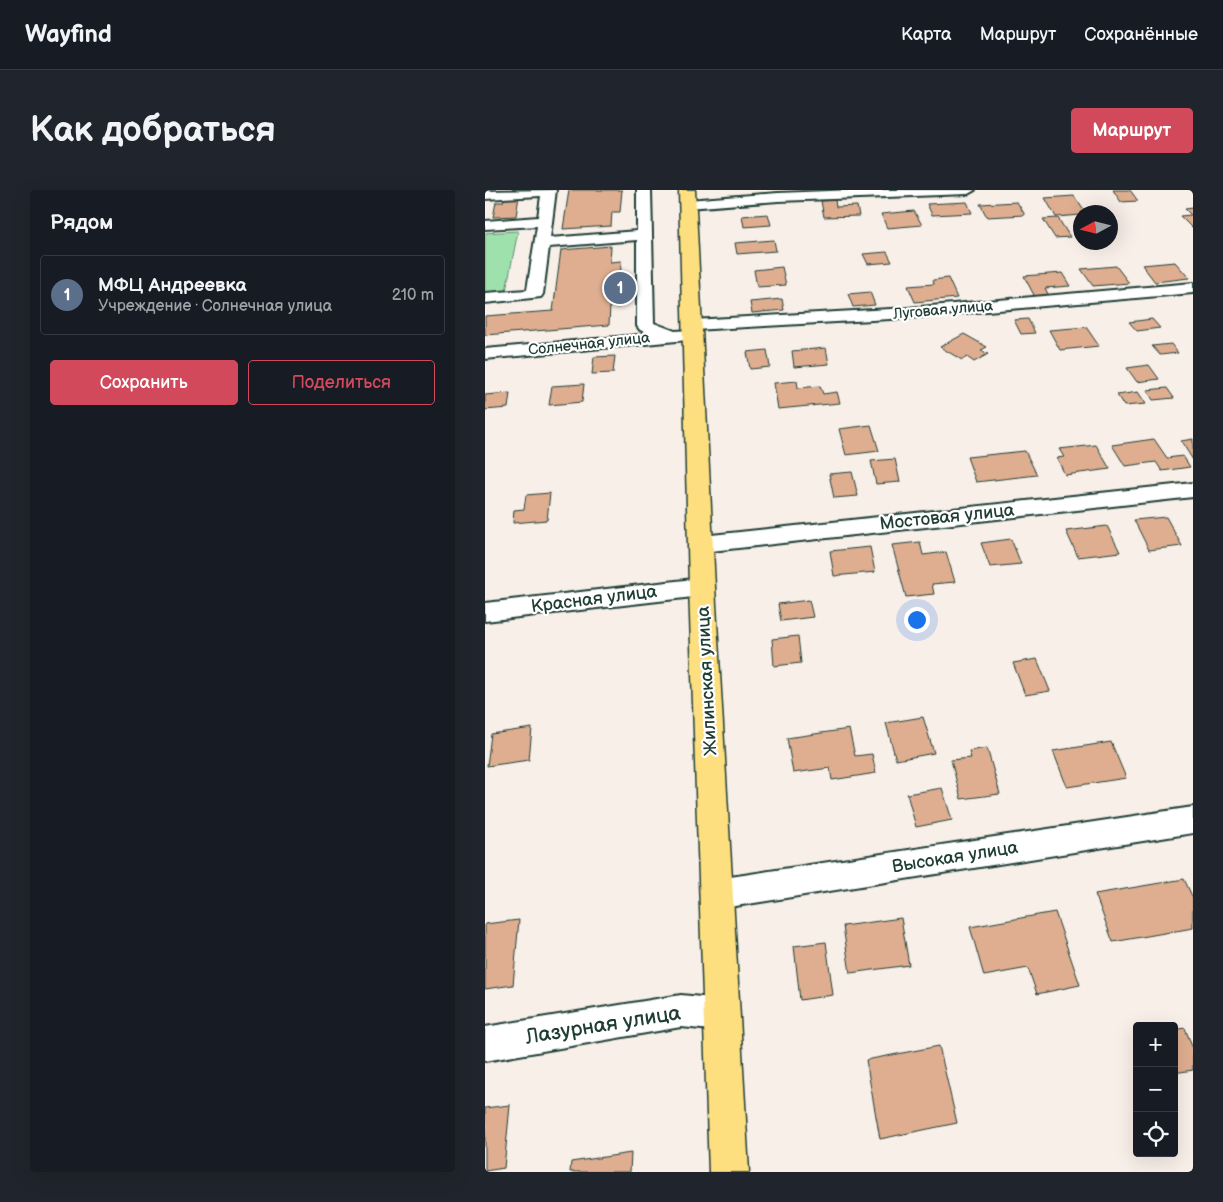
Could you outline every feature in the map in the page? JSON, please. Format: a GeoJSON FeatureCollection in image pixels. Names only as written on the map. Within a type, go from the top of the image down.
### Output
{"type":"FeatureCollection","features":[{"type":"Feature","properties":{"kind":"main road","name":"Жилинская улица"},"geometry":{"type":"LineString","coordinates":[[687,197],[685,332],[702,544],[702,587],[729,1172]]}},
{"type":"Feature","properties":{"kind":"street"},"geometry":{"type":"LineString","coordinates":[[644,190],[646,326],[685,332]]}},
{"type":"Feature","properties":{"kind":"street"},"geometry":{"type":"LineString","coordinates":[[687,197],[778,198],[969,190]]}},
{"type":"Feature","properties":{"kind":"street"},"geometry":{"type":"LineString","coordinates":[[485,195],[549,191],[535,294],[485,298]]}},
{"type":"Feature","properties":{"kind":"street"},"geometry":{"type":"LineString","coordinates":[[485,226],[545,221]]}},
{"type":"Feature","properties":{"kind":"street"},"geometry":{"type":"LineString","coordinates":[[541,243],[644,235]]}},
{"type":"Feature","properties":{"kind":"street","name":"Луговая улица"},"geometry":{"type":"LineString","coordinates":[[685,332],[1193,288]]}},
{"type":"Feature","properties":{"kind":"street","name":"Солнечная улица"},"geometry":{"type":"LineString","coordinates":[[485,354],[685,332]]}},
{"type":"Feature","properties":{"kind":"street","name":"Мостовая улица"},"geometry":{"type":"LineString","coordinates":[[702,544],[1193,490]]}},
{"type":"Feature","properties":{"kind":"street","name":"Красная улица"},"geometry":{"type":"LineString","coordinates":[[485,612],[702,587]]}},
{"type":"Feature","properties":{"kind":"street","name":"Высокая улица"},"geometry":{"type":"LineString","coordinates":[[717,894],[1193,820]]}},
{"type":"Feature","properties":{"kind":"street","name":"Лазурная улица"},"geometry":{"type":"LineString","coordinates":[[485,1044],[681,1011],[722,1015]]}},
{"type":"Feature","properties":{"kind":"green space"},"geometry":{"type":"Polygon","coordinates":[[[518,231],[506,291],[485,292],[485,233],[518,231]]]}},
{"type":"Feature","properties":{"kind":"building"},"geometry":{"type":"Polygon","coordinates":[[[569,190],[622,190],[620,212],[612,212],[611,226],[563,229],[569,190]]]}},
{"type":"Feature","properties":{"kind":"building"},"geometry":{"type":"Polygon","coordinates":[[[1113,190],[1130,190],[1138,201],[1121,202],[1113,190]]]}},
{"type":"Feature","properties":{"kind":"building"},"geometry":{"type":"Polygon","coordinates":[[[519,196],[516,216],[493,217],[496,202],[503,202],[504,197],[519,196]]]}},
{"type":"Feature","properties":{"kind":"building"},"geometry":{"type":"Polygon","coordinates":[[[1074,196],[1080,205],[1073,205],[1073,216],[1056,217],[1045,198],[1074,196]]]}},
{"type":"Feature","properties":{"kind":"building"},"geometry":{"type":"Polygon","coordinates":[[[835,200],[836,207],[857,206],[859,216],[824,217],[821,201],[835,200]]]}},
{"type":"Feature","properties":{"kind":"building"},"geometry":{"type":"Polygon","coordinates":[[[967,202],[972,213],[932,215],[927,204],[967,202]]]}},
{"type":"Feature","properties":{"kind":"building"},"geometry":{"type":"Polygon","coordinates":[[[1017,202],[1025,215],[987,217],[980,204],[1017,202]]]}},
{"type":"Feature","properties":{"kind":"building"},"geometry":{"type":"Polygon","coordinates":[[[1193,208],[1193,229],[1180,216],[1191,215],[1185,209],[1193,208]]]}},
{"type":"Feature","properties":{"kind":"building"},"geometry":{"type":"Polygon","coordinates":[[[914,211],[922,225],[887,228],[881,214],[914,211]]]}},
{"type":"Feature","properties":{"kind":"building"},"geometry":{"type":"Polygon","coordinates":[[[768,214],[771,225],[744,227],[742,216],[768,214]]]}},
{"type":"Feature","properties":{"kind":"building"},"geometry":{"type":"Polygon","coordinates":[[[1058,218],[1070,237],[1055,238],[1043,219],[1058,218]]]}},
{"type":"Feature","properties":{"kind":"building"},"geometry":{"type":"Polygon","coordinates":[[[774,240],[776,251],[737,254],[735,243],[774,240]]]}},
{"type":"Feature","properties":{"kind":"building"},"geometry":{"type":"Polygon","coordinates":[[[611,246],[610,262],[621,261],[620,307],[610,307],[609,325],[485,335],[485,316],[553,311],[561,250],[611,246]]]}},
{"type":"Feature","properties":{"kind":"building"},"geometry":{"type":"Polygon","coordinates":[[[887,252],[892,262],[868,264],[863,254],[887,252]]]}},
{"type":"Feature","properties":{"kind":"building"},"geometry":{"type":"Polygon","coordinates":[[[1175,262],[1189,278],[1155,282],[1142,265],[1175,262]]]}},
{"type":"Feature","properties":{"kind":"building"},"geometry":{"type":"Polygon","coordinates":[[[1116,266],[1129,283],[1093,286],[1081,269],[1116,266]]]}},
{"type":"Feature","properties":{"kind":"building"},"geometry":{"type":"Polygon","coordinates":[[[782,267],[786,285],[757,287],[754,270],[782,267]]]}},
{"type":"Feature","properties":{"kind":"building"},"geometry":{"type":"Polygon","coordinates":[[[1062,273],[1070,286],[1045,288],[1049,296],[1035,297],[1024,276],[1062,273]]]}},
{"type":"Feature","properties":{"kind":"building"},"geometry":{"type":"Polygon","coordinates":[[[948,278],[957,298],[915,302],[908,286],[934,284],[933,280],[948,278]]]}},
{"type":"Feature","properties":{"kind":"building"},"geometry":{"type":"Polygon","coordinates":[[[870,292],[875,305],[853,307],[848,294],[870,292]]]}},
{"type":"Feature","properties":{"kind":"building"},"geometry":{"type":"Polygon","coordinates":[[[782,299],[784,310],[752,313],[750,302],[782,299]]]}},
{"type":"Feature","properties":{"kind":"building"},"geometry":{"type":"Polygon","coordinates":[[[1028,319],[1035,333],[1021,334],[1014,320],[1028,319]]]}},
{"type":"Feature","properties":{"kind":"building"},"geometry":{"type":"Polygon","coordinates":[[[1152,319],[1160,328],[1137,331],[1129,322],[1152,319]]]}},
{"type":"Feature","properties":{"kind":"building"},"geometry":{"type":"Polygon","coordinates":[[[1086,327],[1099,346],[1060,350],[1049,330],[1086,327]]]}},
{"type":"Feature","properties":{"kind":"building"},"geometry":{"type":"Polygon","coordinates":[[[964,334],[987,347],[981,350],[988,354],[974,362],[967,357],[962,360],[940,347],[964,334]]]}},
{"type":"Feature","properties":{"kind":"building"},"geometry":{"type":"Polygon","coordinates":[[[1171,344],[1178,353],[1160,355],[1152,346],[1171,344]]]}},
{"type":"Feature","properties":{"kind":"building"},"geometry":{"type":"Polygon","coordinates":[[[826,348],[829,364],[794,367],[792,351],[826,348]]]}},
{"type":"Feature","properties":{"kind":"building"},"geometry":{"type":"Polygon","coordinates":[[[767,350],[770,367],[750,369],[747,352],[767,350]]]}},
{"type":"Feature","properties":{"kind":"building"},"geometry":{"type":"Polygon","coordinates":[[[615,356],[613,373],[592,374],[594,357],[615,356]]]}},
{"type":"Feature","properties":{"kind":"building"},"geometry":{"type":"Polygon","coordinates":[[[1149,365],[1159,379],[1137,382],[1127,368],[1149,365]]]}},
{"type":"Feature","properties":{"kind":"building"},"geometry":{"type":"Polygon","coordinates":[[[797,381],[798,388],[820,386],[823,394],[837,392],[840,403],[778,409],[774,383],[797,381]]]}},
{"type":"Feature","properties":{"kind":"building"},"geometry":{"type":"Polygon","coordinates":[[[584,384],[582,402],[549,405],[552,386],[584,384]]]}},
{"type":"Feature","properties":{"kind":"building"},"geometry":{"type":"Polygon","coordinates":[[[1167,388],[1174,398],[1153,400],[1147,390],[1167,388]]]}},
{"type":"Feature","properties":{"kind":"building"},"geometry":{"type":"Polygon","coordinates":[[[1138,392],[1146,404],[1124,406],[1117,395],[1138,392]]]}},
{"type":"Feature","properties":{"kind":"building"},"geometry":{"type":"Polygon","coordinates":[[[510,393],[508,408],[485,410],[485,395],[510,393]]]}},
{"type":"Feature","properties":{"kind":"building"},"geometry":{"type":"Polygon","coordinates":[[[871,425],[879,451],[846,455],[839,429],[871,425]]]}},
{"type":"Feature","properties":{"kind":"building"},"geometry":{"type":"Polygon","coordinates":[[[1154,439],[1167,458],[1183,456],[1190,467],[1162,471],[1156,462],[1125,466],[1112,445],[1154,439]]]}},
{"type":"Feature","properties":{"kind":"building"},"geometry":{"type":"Polygon","coordinates":[[[1193,439],[1193,460],[1181,441],[1193,439]]]}},
{"type":"Feature","properties":{"kind":"building"},"geometry":{"type":"Polygon","coordinates":[[[1096,445],[1110,469],[1065,475],[1057,458],[1064,457],[1059,449],[1096,445]]]}},
{"type":"Feature","properties":{"kind":"building"},"geometry":{"type":"Polygon","coordinates":[[[1025,451],[1037,475],[976,482],[967,457],[1025,451]]]}},
{"type":"Feature","properties":{"kind":"building"},"geometry":{"type":"Polygon","coordinates":[[[895,459],[900,482],[876,484],[871,461],[895,459]]]}},
{"type":"Feature","properties":{"kind":"building"},"geometry":{"type":"Polygon","coordinates":[[[852,472],[858,496],[834,498],[829,474],[852,472]]]}},
{"type":"Feature","properties":{"kind":"building"},"geometry":{"type":"Polygon","coordinates":[[[550,493],[547,520],[513,523],[514,510],[524,509],[526,495],[550,493]]]}},
{"type":"Feature","properties":{"kind":"building"},"geometry":{"type":"Polygon","coordinates":[[[1166,517],[1182,546],[1149,550],[1134,520],[1166,517]]]}},
{"type":"Feature","properties":{"kind":"building"},"geometry":{"type":"Polygon","coordinates":[[[1107,526],[1120,552],[1078,557],[1066,531],[1107,526]]]}},
{"type":"Feature","properties":{"kind":"building"},"geometry":{"type":"Polygon","coordinates":[[[1011,539],[1021,564],[990,567],[981,543],[1011,539]]]}},
{"type":"Feature","properties":{"kind":"building"},"geometry":{"type":"Polygon","coordinates":[[[920,542],[923,555],[946,552],[955,582],[932,584],[934,594],[906,597],[892,545],[920,542]]]}},
{"type":"Feature","properties":{"kind":"building"},"geometry":{"type":"Polygon","coordinates":[[[870,547],[875,572],[834,576],[830,551],[870,547]]]}},
{"type":"Feature","properties":{"kind":"building"},"geometry":{"type":"Polygon","coordinates":[[[809,600],[813,617],[781,621],[778,604],[809,600]]]}},
{"type":"Feature","properties":{"kind":"building"},"geometry":{"type":"Polygon","coordinates":[[[798,636],[801,663],[774,666],[772,639],[798,636]]]}},
{"type":"Feature","properties":{"kind":"building"},"geometry":{"type":"Polygon","coordinates":[[[1037,659],[1050,691],[1025,695],[1013,663],[1037,659]]]}},
{"type":"Feature","properties":{"kind":"building"},"geometry":{"type":"Polygon","coordinates":[[[923,717],[934,753],[896,760],[886,723],[923,717]]]}},
{"type":"Feature","properties":{"kind":"building"},"geometry":{"type":"Polygon","coordinates":[[[532,728],[529,760],[487,766],[491,734],[532,728]]]}},
{"type":"Feature","properties":{"kind":"building"},"geometry":{"type":"Polygon","coordinates":[[[849,729],[855,756],[872,754],[876,773],[832,780],[830,768],[793,773],[787,738],[849,729]]]}},
{"type":"Feature","properties":{"kind":"building"},"geometry":{"type":"Polygon","coordinates":[[[1111,742],[1126,778],[1067,787],[1053,751],[1111,742]]]}},
{"type":"Feature","properties":{"kind":"building"},"geometry":{"type":"Polygon","coordinates":[[[987,748],[1000,794],[961,799],[951,760],[971,758],[969,751],[987,748]]]}},
{"type":"Feature","properties":{"kind":"building"},"geometry":{"type":"Polygon","coordinates":[[[942,788],[952,820],[916,827],[907,794],[942,788]]]}},
{"type":"Feature","properties":{"kind":"building"},"geometry":{"type":"Polygon","coordinates":[[[1184,879],[1193,898],[1193,928],[1113,942],[1095,894],[1184,879]]]}},
{"type":"Feature","properties":{"kind":"building"},"geometry":{"type":"Polygon","coordinates":[[[1055,912],[1080,985],[1037,994],[1028,968],[984,976],[970,927],[1055,912]]]}},
{"type":"Feature","properties":{"kind":"building"},"geometry":{"type":"Polygon","coordinates":[[[901,918],[909,965],[850,973],[843,926],[901,918]]]}},
{"type":"Feature","properties":{"kind":"building"},"geometry":{"type":"Polygon","coordinates":[[[519,920],[513,985],[485,989],[485,924],[519,920]]]}},
{"type":"Feature","properties":{"kind":"building"},"geometry":{"type":"Polygon","coordinates":[[[826,942],[833,995],[800,1000],[794,946],[826,942]]]}},
{"type":"Feature","properties":{"kind":"building"},"geometry":{"type":"Polygon","coordinates":[[[1185,1028],[1193,1049],[1193,1070],[1178,1072],[1178,1029],[1185,1028]]]}},
{"type":"Feature","properties":{"kind":"building"},"geometry":{"type":"Polygon","coordinates":[[[939,1046],[957,1123],[880,1139],[866,1060],[939,1046]]]}},
{"type":"Feature","properties":{"kind":"building"},"geometry":{"type":"Polygon","coordinates":[[[510,1105],[504,1168],[485,1171],[485,1108],[510,1105]]]}},
{"type":"Feature","properties":{"kind":"building"},"geometry":{"type":"Polygon","coordinates":[[[631,1153],[630,1172],[570,1172],[571,1162],[631,1153]]]}},
{"type":"Feature","properties":{"kind":"place","name":"МФЦ Андреевка"},"geometry":{"type":"Point","coordinates":[620,288]}}]}
